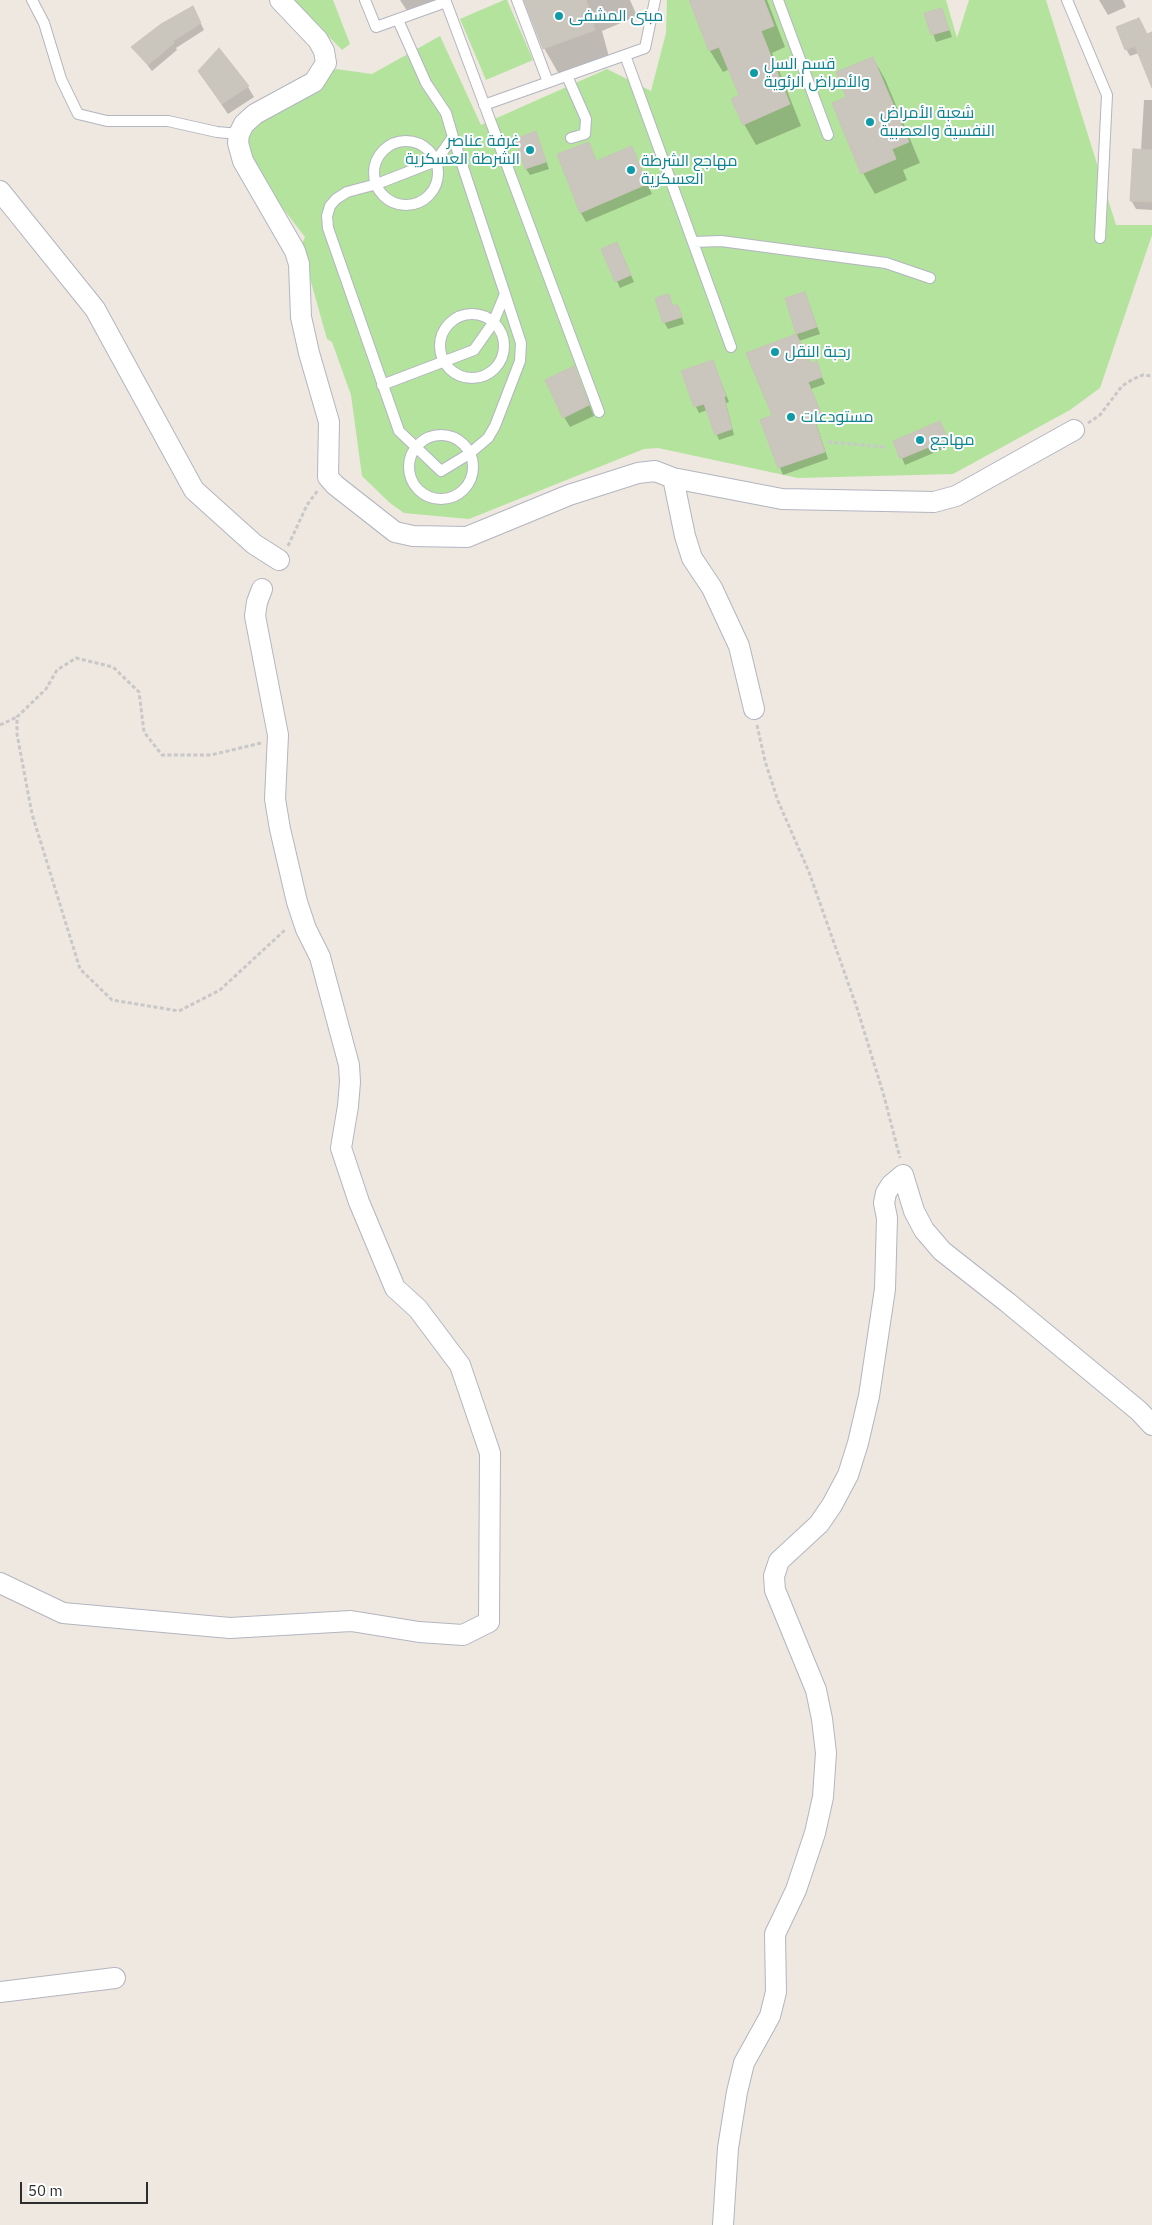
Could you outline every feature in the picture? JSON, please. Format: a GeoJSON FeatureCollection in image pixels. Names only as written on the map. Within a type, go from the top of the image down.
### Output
{"type":"FeatureCollection","features":[{"type":"Feature","properties":{"kind":"street"},"geometry":{"type":"LineString","coordinates":[[280,0],[318,40],[324,51],[326,63],[321,74],[314,82],[256,114],[244,124],[239,134],[238,143],[243,161],[296,251],[299,264],[301,317],[329,422],[328,476],[334,485],[395,532],[413,536],[467,537],[569,495],[638,473],[655,471],[673,478],[782,500],[934,502],[956,496],[1074,430]]}},
{"type":"Feature","properties":{"kind":"street"},"geometry":{"type":"LineString","coordinates":[[0,191],[95,309],[194,490],[254,544],[279,560]]}},
{"type":"Feature","properties":{"kind":"street"},"geometry":{"type":"LineString","coordinates":[[673,478],[685,536],[692,558],[712,588],[739,646],[754,710]]}},
{"type":"Feature","properties":{"kind":"street"},"geometry":{"type":"LineString","coordinates":[[0,1583],[63,1613],[230,1628],[351,1621],[419,1632],[463,1635],[489,1622],[490,1453],[460,1365],[418,1309],[395,1288],[359,1202],[341,1148],[350,1082],[349,1066],[320,957],[302,915],[280,829],[276,799],[278,740],[273,703],[255,616],[257,602],[262,589]]}},
{"type":"Feature","properties":{"kind":"street"},"geometry":{"type":"LineString","coordinates":[[723,2225],[728,2148],[737,2092],[744,2063],[770,2016],[776,1992],[775,1934],[796,1890],[815,1834],[823,1797],[826,1753],[816,1690],[775,1590],[774,1576],[779,1561],[818,1524],[832,1505],[848,1475],[858,1444],[869,1396],[885,1289],[888,1253],[887,1218],[884,1203],[886,1193],[891,1185],[903,1176],[914,1211],[924,1230],[942,1251],[1139,1411],[1152,1425]]}},
{"type":"Feature","properties":{"kind":"street"},"geometry":{"type":"LineString","coordinates":[[0,1992],[115,1978]]}},
{"type":"Feature","properties":{"kind":"lane"},"geometry":{"type":"LineString","coordinates":[[32,0],[44,24],[61,79],[78,114],[107,121],[168,121],[217,132],[239,134]]}},
{"type":"Feature","properties":{"kind":"lane"},"geometry":{"type":"LineString","coordinates":[[365,0],[376,26],[449,1],[484,105],[599,412]]}},
{"type":"Feature","properties":{"kind":"lane"},"geometry":{"type":"LineString","coordinates":[[517,0],[548,82]]}},
{"type":"Feature","properties":{"kind":"lane"},"geometry":{"type":"LineString","coordinates":[[484,105],[645,48],[654,0]]}},
{"type":"Feature","properties":{"kind":"lane"},"geometry":{"type":"LineString","coordinates":[[778,0],[828,135]]}},
{"type":"Feature","properties":{"kind":"lane"},"geometry":{"type":"LineString","coordinates":[[1067,0],[1107,95],[1100,238]]}},
{"type":"Feature","properties":{"kind":"lane"},"geometry":{"type":"LineString","coordinates":[[398,20],[426,83],[446,113],[454,137],[521,343],[520,361],[495,426],[488,438],[470,453],[441,472],[399,431],[328,228],[327,216],[330,206],[336,199],[347,192],[377,184],[436,161],[454,137]]}},
{"type":"Feature","properties":{"kind":"lane"},"geometry":{"type":"LineString","coordinates":[[625,55],[731,348]]}},
{"type":"Feature","properties":{"kind":"lane"},"geometry":{"type":"LineString","coordinates":[[567,76],[586,119],[585,134],[571,138]]}},
{"type":"Feature","properties":{"kind":"lane"},"geometry":{"type":"LineString","coordinates":[[410,141],[426,147],[436,161],[438,178],[432,194],[418,204],[401,206],[386,199],[377,184],[374,168],[380,153],[394,143],[410,141]]}},
{"type":"Feature","properties":{"kind":"lane"},"geometry":{"type":"LineString","coordinates":[[693,242],[721,241],[886,263],[930,278]]}},
{"type":"Feature","properties":{"kind":"lane"},"geometry":{"type":"LineString","coordinates":[[382,385],[474,350],[494,321],[505,294]]}},
{"type":"Feature","properties":{"kind":"lane"},"geometry":{"type":"LineString","coordinates":[[477,313],[494,321],[502,334],[505,350],[498,366],[484,376],[468,378],[452,372],[444,361],[440,341],[446,326],[460,315],[477,313]]}},
{"type":"Feature","properties":{"kind":"lane"},"geometry":{"type":"LineString","coordinates":[[441,435],[457,439],[470,453],[474,467],[470,483],[458,496],[442,500],[425,496],[413,484],[409,468],[413,451],[416,448],[425,439],[441,435]]}},
{"type":"Feature","properties":{"kind":"path"},"geometry":{"type":"LineString","coordinates":[[1074,430],[1100,415],[1122,386],[1143,375],[1152,376]]}},
{"type":"Feature","properties":{"kind":"path"},"geometry":{"type":"LineString","coordinates":[[828,442],[885,447]]}},
{"type":"Feature","properties":{"kind":"path"},"geometry":{"type":"LineString","coordinates":[[279,560],[294,536],[307,505],[328,476]]}},
{"type":"Feature","properties":{"kind":"path"},"geometry":{"type":"LineString","coordinates":[[0,725],[17,717],[46,689],[57,670],[76,658],[113,667],[140,692],[144,732],[162,755],[211,755],[278,740]]}},
{"type":"Feature","properties":{"kind":"path"},"geometry":{"type":"LineString","coordinates":[[754,710],[765,761],[775,793],[809,872],[862,1026],[897,1139],[903,1176]]}},
{"type":"Feature","properties":{"kind":"path"},"geometry":{"type":"LineString","coordinates":[[17,717],[17,734],[32,814],[80,969],[112,1000],[179,1011],[220,990],[302,915]]}},
{"type":"Feature","properties":{"kind":"green space"},"geometry":{"type":"Polygon","coordinates":[[[293,0],[333,0],[350,44],[342,50],[293,0]]]}},
{"type":"Feature","properties":{"kind":"green space"},"geometry":{"type":"Polygon","coordinates":[[[507,0],[533,60],[486,80],[460,19],[507,0]]]}},
{"type":"Feature","properties":{"kind":"green space"},"geometry":{"type":"Polygon","coordinates":[[[667,0],[946,0],[957,38],[969,0],[1046,0],[1116,225],[1152,225],[1152,235],[1100,388],[1070,410],[953,474],[798,478],[658,448],[644,449],[469,519],[404,513],[390,503],[362,476],[351,395],[332,342],[327,339],[301,246],[305,237],[241,154],[248,128],[315,81],[336,69],[372,74],[440,36],[481,125],[607,69],[651,91],[666,33],[667,0]]]}},
{"type":"Feature","properties":{"kind":"building","name":"مبنى المشفى"},"geometry":{"type":"Polygon","coordinates":[[[524,0],[586,0],[595,30],[543,49],[524,0]]]}},
{"type":"Feature","properties":{"kind":"building","name":"قسم السل والأمراض الرئوية"},"geometry":{"type":"Polygon","coordinates":[[[689,0],[764,0],[774,26],[761,31],[790,104],[743,125],[731,99],[739,95],[719,47],[709,51],[689,0]]]}},
{"type":"Feature","properties":{"kind":"building"},"geometry":{"type":"Polygon","coordinates":[[[193,6],[201,23],[173,41],[174,43],[148,65],[131,47],[161,24],[193,6]]]}},
{"type":"Feature","properties":{"kind":"building"},"geometry":{"type":"Polygon","coordinates":[[[942,8],[949,30],[931,35],[924,13],[942,8]]]}},
{"type":"Feature","properties":{"kind":"building"},"geometry":{"type":"Polygon","coordinates":[[[1139,18],[1147,34],[1152,32],[1152,88],[1135,46],[1125,50],[1116,27],[1139,18]]]}},
{"type":"Feature","properties":{"kind":"building"},"geometry":{"type":"Polygon","coordinates":[[[219,48],[249,86],[222,104],[198,71],[219,48]]]}},
{"type":"Feature","properties":{"kind":"building","name":"شعبة الأمراض النفسية والعصبية"},"geometry":{"type":"Polygon","coordinates":[[[873,57],[909,142],[892,149],[896,159],[861,174],[832,103],[846,97],[836,72],[873,57]]]}},
{"type":"Feature","properties":{"kind":"building","name":"غرفة عناصر الشرطة العسكرية"},"geometry":{"type":"Polygon","coordinates":[[[536,131],[546,162],[525,169],[515,139],[536,131]]]}},
{"type":"Feature","properties":{"kind":"building"},"geometry":{"type":"Polygon","coordinates":[[[589,142],[596,161],[632,146],[647,184],[580,213],[557,154],[589,142]]]}},
{"type":"Feature","properties":{"kind":"building"},"geometry":{"type":"Polygon","coordinates":[[[1133,149],[1152,150],[1152,202],[1130,201],[1133,149]]]}},
{"type":"Feature","properties":{"kind":"building"},"geometry":{"type":"Polygon","coordinates":[[[617,242],[631,275],[615,282],[601,249],[617,242]]]}},
{"type":"Feature","properties":{"kind":"building","name":"رحبة النقل"},"geometry":{"type":"Polygon","coordinates":[[[805,292],[817,327],[796,334],[785,298],[805,292]]]}},
{"type":"Feature","properties":{"kind":"building"},"geometry":{"type":"Polygon","coordinates":[[[669,294],[672,305],[678,305],[682,317],[663,323],[655,298],[669,294]]]}},
{"type":"Feature","properties":{"kind":"building"},"geometry":{"type":"Polygon","coordinates":[[[796,334],[811,363],[817,361],[822,377],[808,382],[821,413],[813,416],[825,452],[778,468],[760,420],[772,415],[746,353],[796,334]]]}},
{"type":"Feature","properties":{"kind":"building"},"geometry":{"type":"Polygon","coordinates":[[[713,360],[726,396],[724,397],[732,429],[715,435],[704,404],[694,407],[681,371],[713,360]]]}},
{"type":"Feature","properties":{"kind":"building"},"geometry":{"type":"Polygon","coordinates":[[[574,366],[589,405],[563,418],[545,380],[574,366]]]}},
{"type":"Feature","properties":{"kind":"building","name":"مهاجع"},"geometry":{"type":"Polygon","coordinates":[[[940,421],[948,439],[900,459],[893,441],[940,421]]]}},
{"type":"Feature","properties":{"kind":"place","name":"مبنى المشفى"},"geometry":{"type":"Point","coordinates":[559,16]}},
{"type":"Feature","properties":{"kind":"place","name":"قسم السل والأمراض الرئوية"},"geometry":{"type":"Point","coordinates":[754,73]}},
{"type":"Feature","properties":{"kind":"place","name":"شعبة الأمراض النفسية والعصبية"},"geometry":{"type":"Point","coordinates":[870,122]}},
{"type":"Feature","properties":{"kind":"place","name":"غرفة عناصر الشرطة العسكرية"},"geometry":{"type":"Point","coordinates":[530,150]}},
{"type":"Feature","properties":{"kind":"place","name":"مهاجع الشرطة العسكرية"},"geometry":{"type":"Point","coordinates":[631,170]}},
{"type":"Feature","properties":{"kind":"place","name":"رحبة النقل"},"geometry":{"type":"Point","coordinates":[775,352]}},
{"type":"Feature","properties":{"kind":"place","name":"مستودعات"},"geometry":{"type":"Point","coordinates":[791,417]}},
{"type":"Feature","properties":{"kind":"place","name":"مهاجع"},"geometry":{"type":"Point","coordinates":[920,440]}}]}
